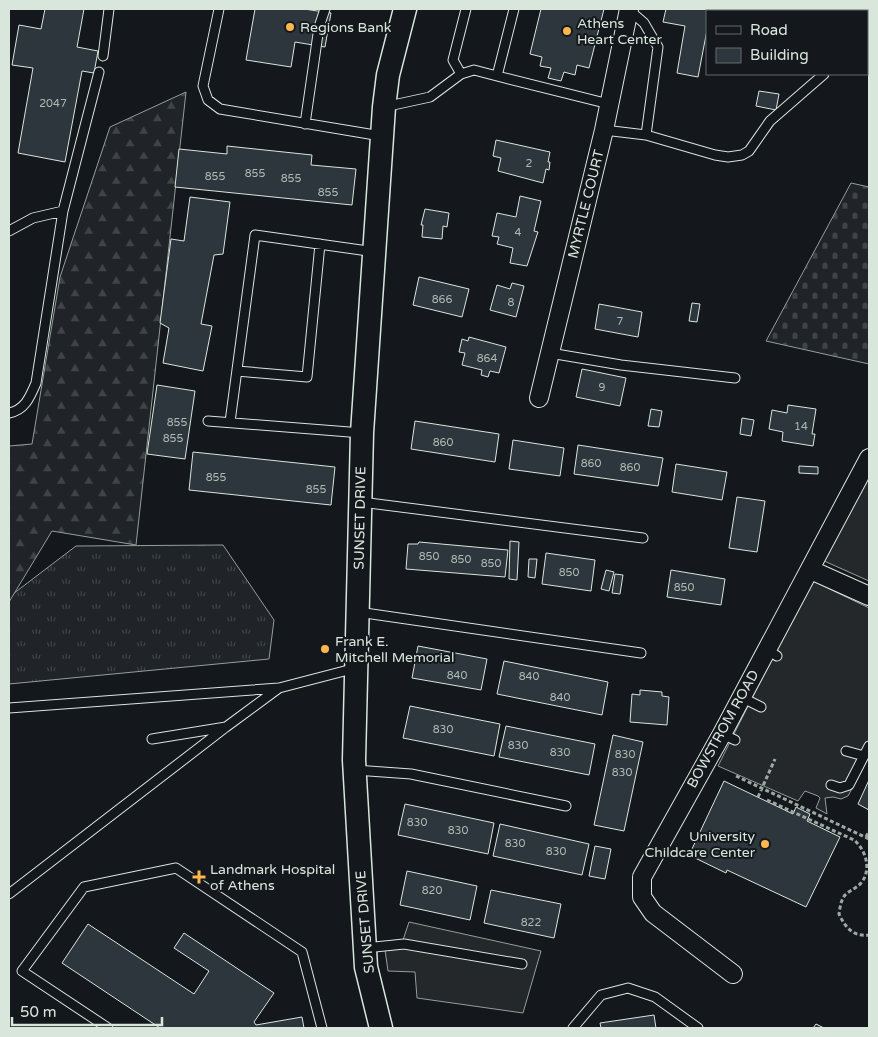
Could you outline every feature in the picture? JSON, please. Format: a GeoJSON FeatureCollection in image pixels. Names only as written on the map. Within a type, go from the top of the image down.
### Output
{"type":"FeatureCollection","features":[{"type":"Feature","properties":{"kind":"street","name":"SUNSET DRIVE"},"geometry":{"type":"LineString","coordinates":[[381,1028],[366,967],[355,770],[362,433],[381,136],[388,75],[405,9]]}},
{"type":"Feature","properties":{"kind":"street","name":"MYRTLE COURT"},"geometry":{"type":"LineString","coordinates":[[539,398],[604,130],[629,9]]}},
{"type":"Feature","properties":{"kind":"street","name":"BOWSTROM ROAD"},"geometry":{"type":"LineString","coordinates":[[732,974],[653,913],[642,897],[640,887],[647,866],[728,737],[741,697],[772,653],[811,570],[841,526],[869,458]]}},
{"type":"Feature","properties":{"kind":"street"},"geometry":{"type":"LineString","coordinates":[[811,570],[869,596]]}},
{"type":"Feature","properties":{"kind":"lane"},"geometry":{"type":"LineString","coordinates":[[103,56],[109,9]]}},
{"type":"Feature","properties":{"kind":"lane"},"geometry":{"type":"LineString","coordinates":[[219,9],[203,86],[208,100],[220,108],[381,136]]}},
{"type":"Feature","properties":{"kind":"lane"},"geometry":{"type":"LineString","coordinates":[[305,124],[319,27],[325,9]]}},
{"type":"Feature","properties":{"kind":"lane"},"geometry":{"type":"LineString","coordinates":[[461,74],[454,60],[466,9]]}},
{"type":"Feature","properties":{"kind":"lane"},"geometry":{"type":"LineString","coordinates":[[497,76],[514,9]]}},
{"type":"Feature","properties":{"kind":"lane"},"geometry":{"type":"LineString","coordinates":[[629,9],[644,23],[658,47],[646,135]]}},
{"type":"Feature","properties":{"kind":"lane"},"geometry":{"type":"LineString","coordinates":[[384,107],[430,98],[461,74],[474,70],[610,104]]}},
{"type":"Feature","properties":{"kind":"lane"},"geometry":{"type":"LineString","coordinates":[[9,413],[15,412],[29,402],[36,383],[63,211],[99,72]]}},
{"type":"Feature","properties":{"kind":"lane"},"geometry":{"type":"LineString","coordinates":[[604,130],[646,135],[715,155],[728,157],[742,155],[749,151],[770,121],[823,75]]}},
{"type":"Feature","properties":{"kind":"lane"},"geometry":{"type":"LineString","coordinates":[[9,231],[32,218],[63,211]]}},
{"type":"Feature","properties":{"kind":"lane"},"geometry":{"type":"LineString","coordinates":[[230,422],[255,235],[375,252]]}},
{"type":"Feature","properties":{"kind":"lane"},"geometry":{"type":"LineString","coordinates":[[237,371],[307,377],[320,244]]}},
{"type":"Feature","properties":{"kind":"lane"},"geometry":{"type":"LineString","coordinates":[[550,353],[620,364],[735,378]]}},
{"type":"Feature","properties":{"kind":"lane"},"geometry":{"type":"LineString","coordinates":[[208,421],[362,433]]}},
{"type":"Feature","properties":{"kind":"lane"},"geometry":{"type":"LineString","coordinates":[[361,502],[642,538]]}},
{"type":"Feature","properties":{"kind":"lane"},"geometry":{"type":"LineString","coordinates":[[358,612],[641,653]]}},
{"type":"Feature","properties":{"kind":"lane"},"geometry":{"type":"LineString","coordinates":[[9,708],[279,688],[357,668]]}},
{"type":"Feature","properties":{"kind":"lane"},"geometry":{"type":"LineString","coordinates":[[9,894],[279,688]]}},
{"type":"Feature","properties":{"kind":"lane"},"geometry":{"type":"LineString","coordinates":[[741,697],[760,707]]}},
{"type":"Feature","properties":{"kind":"lane"},"geometry":{"type":"LineString","coordinates":[[152,739],[226,727]]}},
{"type":"Feature","properties":{"kind":"lane"},"geometry":{"type":"LineString","coordinates":[[831,785],[840,788],[849,785],[853,781],[869,746]]}},
{"type":"Feature","properties":{"kind":"lane"},"geometry":{"type":"LineString","coordinates":[[846,751],[864,756]]}},
{"type":"Feature","properties":{"kind":"lane"},"geometry":{"type":"LineString","coordinates":[[355,770],[411,774],[566,806]]}},
{"type":"Feature","properties":{"kind":"lane"},"geometry":{"type":"LineString","coordinates":[[108,1028],[22,971],[84,888],[176,868],[302,952],[322,1028]]}},
{"type":"Feature","properties":{"kind":"lane"},"geometry":{"type":"LineString","coordinates":[[365,948],[404,944],[522,964]]}},
{"type":"Feature","properties":{"kind":"lane"},"geometry":{"type":"LineString","coordinates":[[573,1028],[601,995],[628,988],[655,997],[698,1028]]}},
{"type":"Feature","properties":{"kind":"path"},"geometry":{"type":"LineString","coordinates":[[758,797],[775,759]]}},
{"type":"Feature","properties":{"kind":"path"},"geometry":{"type":"LineString","coordinates":[[736,776],[868,838],[869,831]]}},
{"type":"Feature","properties":{"kind":"path"},"geometry":{"type":"LineString","coordinates":[[767,800],[854,840],[861,846],[868,866],[863,880],[846,894],[839,914],[849,930],[859,935],[869,936]]}},
{"type":"Feature","properties":{"kind":"green space"},"geometry":{"type":"Polygon","coordinates":[[[186,92],[136,545],[52,531],[9,602],[9,446],[32,444],[60,277],[110,127],[186,92]]]}},
{"type":"Feature","properties":{"kind":"green space"},"geometry":{"type":"Polygon","coordinates":[[[851,183],[869,187],[869,364],[766,341],[851,183]]]}},
{"type":"Feature","properties":{"kind":"green space"},"geometry":{"type":"Polygon","coordinates":[[[223,545],[274,620],[269,659],[9,684],[9,597],[76,546],[223,545]]]}},
{"type":"Feature","properties":{"kind":"shaded area"},"geometry":{"type":"Polygon","coordinates":[[[869,469],[869,581],[822,560],[869,469]]]}},
{"type":"Feature","properties":{"kind":"shaded area"},"geometry":{"type":"Polygon","coordinates":[[[811,580],[869,608],[869,757],[848,796],[841,799],[825,798],[827,814],[816,808],[820,798],[818,796],[805,791],[798,801],[718,766],[811,580]]]}},
{"type":"Feature","properties":{"kind":"shaded area"},"geometry":{"type":"Polygon","coordinates":[[[409,922],[541,951],[523,1013],[417,998],[415,972],[388,971],[384,943],[403,940],[409,922]]]}},
{"type":"Feature","properties":{"kind":"building"},"geometry":{"type":"Polygon","coordinates":[[[45,9],[84,9],[77,47],[98,51],[94,73],[82,71],[65,162],[18,153],[33,68],[12,65],[19,25],[41,29],[45,9]]]}},
{"type":"Feature","properties":{"kind":"building","name":"Regions Bank"},"geometry":{"type":"Polygon","coordinates":[[[255,9],[304,9],[331,13],[325,47],[295,42],[291,67],[246,60],[255,9]]]}},
{"type":"Feature","properties":{"kind":"building","name":"Athens Heart Center"},"geometry":{"type":"Polygon","coordinates":[[[541,9],[604,9],[589,68],[577,65],[575,75],[564,72],[561,81],[548,78],[551,68],[540,66],[542,57],[530,54],[541,9]]]}},
{"type":"Feature","properties":{"kind":"building"},"geometry":{"type":"Polygon","coordinates":[[[666,9],[711,9],[706,10],[706,35],[698,77],[677,73],[685,26],[663,22],[666,9]]]}},
{"type":"Feature","properties":{"kind":"building"},"geometry":{"type":"Polygon","coordinates":[[[759,91],[779,94],[776,110],[756,106],[759,91]]]}},
{"type":"Feature","properties":{"kind":"building"},"geometry":{"type":"Polygon","coordinates":[[[496,140],[550,152],[549,170],[546,169],[543,183],[498,171],[501,158],[493,156],[496,140]]]}},
{"type":"Feature","properties":{"kind":"building"},"geometry":{"type":"Polygon","coordinates":[[[227,146],[312,155],[311,165],[356,169],[352,205],[175,187],[179,149],[227,154],[227,146]]]}},
{"type":"Feature","properties":{"kind":"building"},"geometry":{"type":"Polygon","coordinates":[[[520,196],[541,201],[534,231],[538,232],[527,266],[510,263],[513,248],[497,244],[499,237],[492,236],[497,213],[516,217],[520,196]]]}},
{"type":"Feature","properties":{"kind":"building"},"geometry":{"type":"Polygon","coordinates":[[[190,197],[230,202],[223,254],[214,255],[201,324],[212,326],[203,371],[163,363],[169,328],[160,323],[171,239],[184,241],[190,197]]]}},
{"type":"Feature","properties":{"kind":"building"},"geometry":{"type":"Polygon","coordinates":[[[425,209],[449,213],[447,227],[443,226],[442,239],[422,237],[423,225],[421,225],[425,209]]]}},
{"type":"Feature","properties":{"kind":"building"},"geometry":{"type":"Polygon","coordinates":[[[419,277],[469,289],[462,317],[413,305],[419,277]]]}},
{"type":"Feature","properties":{"kind":"building"},"geometry":{"type":"Polygon","coordinates":[[[512,283],[524,286],[516,317],[490,310],[497,285],[510,289],[512,283]]]}},
{"type":"Feature","properties":{"kind":"building"},"geometry":{"type":"Polygon","coordinates":[[[692,303],[700,304],[697,322],[689,321],[692,303]]]}},
{"type":"Feature","properties":{"kind":"building"},"geometry":{"type":"Polygon","coordinates":[[[599,304],[642,312],[638,337],[595,329],[599,304]]]}},
{"type":"Feature","properties":{"kind":"building"},"geometry":{"type":"Polygon","coordinates":[[[469,337],[506,347],[499,373],[490,371],[488,377],[481,375],[482,370],[462,365],[465,353],[459,352],[462,339],[468,341],[469,337]]]}},
{"type":"Feature","properties":{"kind":"building"},"geometry":{"type":"Polygon","coordinates":[[[582,369],[626,378],[620,406],[576,397],[582,369]]]}},
{"type":"Feature","properties":{"kind":"building"},"geometry":{"type":"Polygon","coordinates":[[[157,385],[195,391],[185,459],[147,454],[157,385]]]}},
{"type":"Feature","properties":{"kind":"building"},"geometry":{"type":"Polygon","coordinates":[[[788,405],[816,409],[812,434],[815,434],[813,446],[782,441],[783,432],[769,429],[772,410],[787,413],[788,405]]]}},
{"type":"Feature","properties":{"kind":"building"},"geometry":{"type":"Polygon","coordinates":[[[651,409],[662,411],[659,427],[648,426],[651,409]]]}},
{"type":"Feature","properties":{"kind":"building"},"geometry":{"type":"Polygon","coordinates":[[[742,418],[754,420],[751,436],[740,434],[742,418]]]}},
{"type":"Feature","properties":{"kind":"building"},"geometry":{"type":"Polygon","coordinates":[[[415,421],[499,434],[495,462],[411,449],[415,421]]]}},
{"type":"Feature","properties":{"kind":"building"},"geometry":{"type":"Polygon","coordinates":[[[513,440],[564,448],[560,476],[509,469],[513,440]]]}},
{"type":"Feature","properties":{"kind":"building"},"geometry":{"type":"Polygon","coordinates":[[[578,445],[663,458],[658,486],[574,474],[578,445]]]}},
{"type":"Feature","properties":{"kind":"building"},"geometry":{"type":"Polygon","coordinates":[[[193,452],[335,467],[331,505],[189,490],[193,452]]]}},
{"type":"Feature","properties":{"kind":"building"},"geometry":{"type":"Polygon","coordinates":[[[676,464],[727,472],[722,500],[672,492],[676,464]]]}},
{"type":"Feature","properties":{"kind":"building"},"geometry":{"type":"Polygon","coordinates":[[[799,466],[818,467],[818,474],[799,473],[799,466]]]}},
{"type":"Feature","properties":{"kind":"building"},"geometry":{"type":"Polygon","coordinates":[[[737,497],[765,501],[757,552],[729,548],[737,497]]]}},
{"type":"Feature","properties":{"kind":"building"},"geometry":{"type":"Polygon","coordinates":[[[510,541],[519,542],[517,580],[509,579],[510,541]]]}},
{"type":"Feature","properties":{"kind":"building"},"geometry":{"type":"Polygon","coordinates":[[[419,542],[508,550],[505,577],[406,569],[408,544],[418,544],[419,542]]]}},
{"type":"Feature","properties":{"kind":"building"},"geometry":{"type":"Polygon","coordinates":[[[546,553],[595,560],[591,591],[542,584],[546,553]]]}},
{"type":"Feature","properties":{"kind":"building"},"geometry":{"type":"Polygon","coordinates":[[[529,559],[537,559],[535,578],[528,577],[529,559]]]}},
{"type":"Feature","properties":{"kind":"building"},"geometry":{"type":"Polygon","coordinates":[[[606,570],[614,572],[609,591],[601,589],[606,570]]]}},
{"type":"Feature","properties":{"kind":"building"},"geometry":{"type":"Polygon","coordinates":[[[671,570],[725,579],[721,605],[667,597],[671,570]]]}},
{"type":"Feature","properties":{"kind":"building"},"geometry":{"type":"Polygon","coordinates":[[[615,574],[623,575],[620,594],[612,593],[615,574]]]}},
{"type":"Feature","properties":{"kind":"building"},"geometry":{"type":"Polygon","coordinates":[[[418,646],[487,659],[481,690],[412,678],[418,646]]]}},
{"type":"Feature","properties":{"kind":"building"},"geometry":{"type":"Polygon","coordinates":[[[504,661],[608,682],[602,715],[497,694],[504,661]]]}},
{"type":"Feature","properties":{"kind":"building"},"geometry":{"type":"Polygon","coordinates":[[[640,690],[662,692],[662,696],[669,697],[667,725],[630,722],[632,694],[640,695],[640,690]]]}},
{"type":"Feature","properties":{"kind":"building"},"geometry":{"type":"Polygon","coordinates":[[[410,706],[500,724],[494,756],[403,738],[410,706]]]}},
{"type":"Feature","properties":{"kind":"building"},"geometry":{"type":"Polygon","coordinates":[[[506,726],[595,744],[589,775],[499,757],[506,726]]]}},
{"type":"Feature","properties":{"kind":"building"},"geometry":{"type":"Polygon","coordinates":[[[613,735],[643,742],[624,831],[594,825],[613,735]]]}},
{"type":"Feature","properties":{"kind":"building"},"geometry":{"type":"Polygon","coordinates":[[[869,780],[869,810],[858,804],[869,780]]]}},
{"type":"Feature","properties":{"kind":"building","name":"University Childcare Center"},"geometry":{"type":"Polygon","coordinates":[[[724,781],[793,814],[796,807],[810,814],[807,821],[840,837],[806,907],[727,870],[726,873],[693,857],[695,853],[691,851],[724,781]]]}},
{"type":"Feature","properties":{"kind":"building"},"geometry":{"type":"Polygon","coordinates":[[[405,804],[494,823],[488,854],[398,835],[405,804]]]}},
{"type":"Feature","properties":{"kind":"building"},"geometry":{"type":"Polygon","coordinates":[[[500,824],[589,844],[582,875],[493,856],[500,824]]]}},
{"type":"Feature","properties":{"kind":"building"},"geometry":{"type":"Polygon","coordinates":[[[595,846],[611,849],[605,879],[589,876],[595,846]]]}},
{"type":"Feature","properties":{"kind":"building"},"geometry":{"type":"Polygon","coordinates":[[[407,871],[477,886],[470,920],[400,905],[407,871]]]}},
{"type":"Feature","properties":{"kind":"building"},"geometry":{"type":"Polygon","coordinates":[[[491,890],[561,904],[554,938],[484,923],[491,890]]]}},
{"type":"Feature","properties":{"kind":"building"},"geometry":{"type":"Polygon","coordinates":[[[88,924],[194,994],[209,971],[174,948],[184,933],[274,993],[254,1022],[256,1025],[302,1017],[304,1028],[160,1028],[62,963],[88,924]]]}},
{"type":"Feature","properties":{"kind":"building"},"geometry":{"type":"Polygon","coordinates":[[[654,1015],[656,1028],[601,1028],[600,1023],[654,1015]]]}},
{"type":"Feature","properties":{"kind":"building"},"geometry":{"type":"Polygon","coordinates":[[[816,1024],[824,1028],[813,1028],[816,1024]]]}},
{"type":"Feature","properties":{"kind":"place","name":"Regions Bank"},"geometry":{"type":"Point","coordinates":[290,27]}},
{"type":"Feature","properties":{"kind":"place","name":"Athens Heart Center"},"geometry":{"type":"Point","coordinates":[567,31]}},
{"type":"Feature","properties":{"kind":"place","name":"Frank E. Mitchell Memorial"},"geometry":{"type":"Point","coordinates":[325,649]}},
{"type":"Feature","properties":{"kind":"place","name":"University Childcare Center"},"geometry":{"type":"Point","coordinates":[765,844]}},
{"type":"Feature","properties":{"kind":"place","name":"Landmark Hospital of Athens"},"geometry":{"type":"Point","coordinates":[199,877]}}]}
